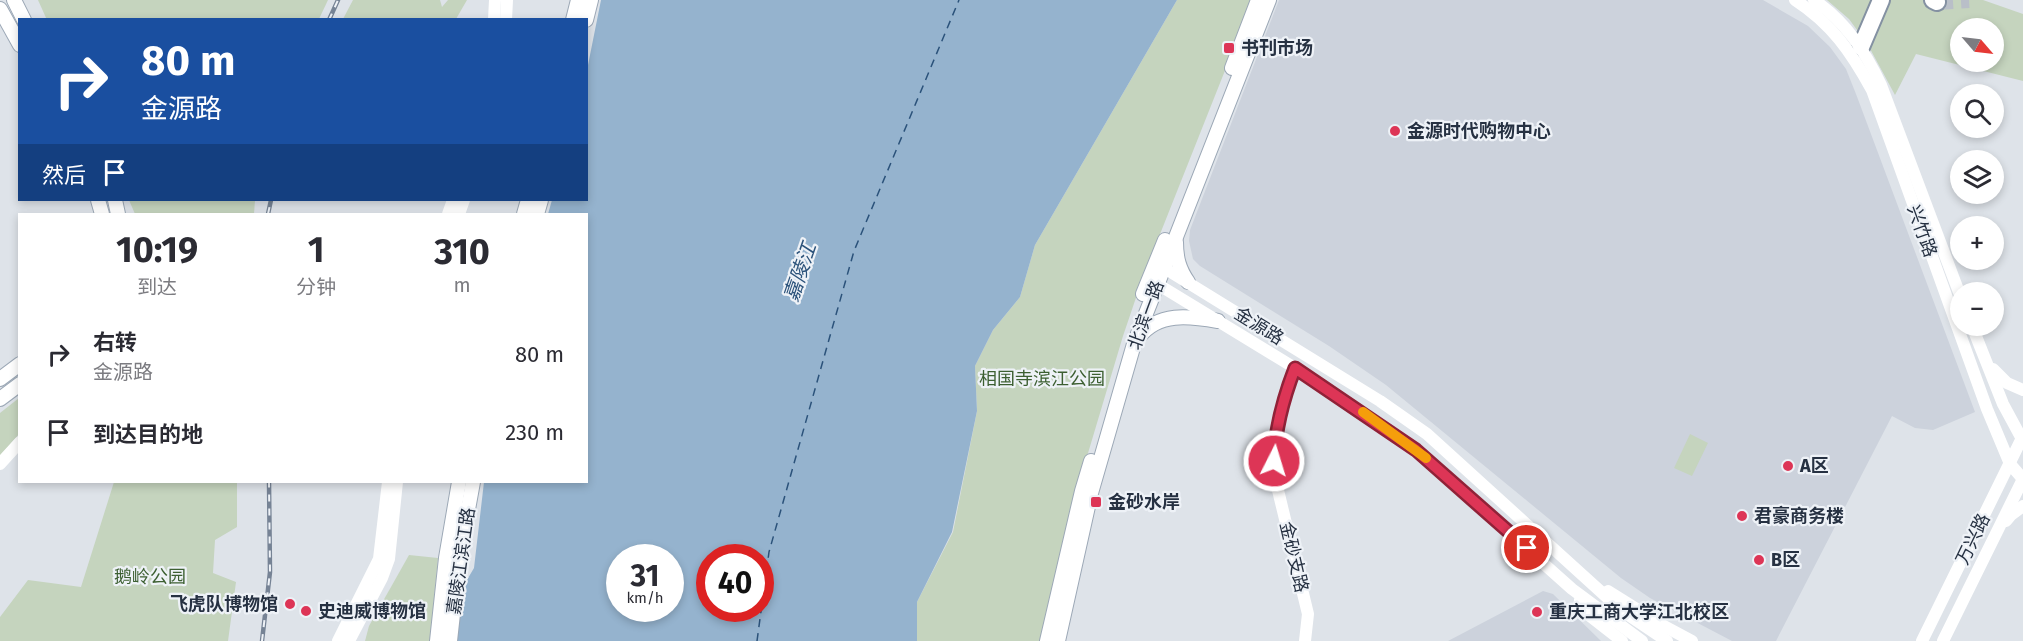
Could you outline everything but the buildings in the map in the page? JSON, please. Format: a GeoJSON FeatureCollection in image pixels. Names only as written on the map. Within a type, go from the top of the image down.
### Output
{"type":"FeatureCollection","features":[{"type":"Feature","properties":{"kind":"highway"},"geometry":{"type":"LineString","coordinates":[[1861,47],[1881,0]]}},
{"type":"Feature","properties":{"kind":"main road"},"geometry":{"type":"LineString","coordinates":[[14,0],[23,18]]}},
{"type":"Feature","properties":{"kind":"main road"},"geometry":{"type":"LineString","coordinates":[[494,18],[495,0]]}},
{"type":"Feature","properties":{"kind":"main road"},"geometry":{"type":"LineString","coordinates":[[506,18],[507,0]]}},
{"type":"Feature","properties":{"kind":"main road"},"geometry":{"type":"LineString","coordinates":[[574,18],[578,0]]}},
{"type":"Feature","properties":{"kind":"main road"},"geometry":{"type":"LineString","coordinates":[[586,18],[591,0]]}},
{"type":"Feature","properties":{"kind":"main road","name":"北滨一路"},"geometry":{"type":"LineString","coordinates":[[1160,265],[1258,0]]}},
{"type":"Feature","properties":{"kind":"main road","name":"北滨一路"},"geometry":{"type":"LineString","coordinates":[[1047,641],[1082,491],[1126,340],[1152,281],[1176,235],[1269,0]]}},
{"type":"Feature","properties":{"kind":"main road","name":"兴竹路"},"geometry":{"type":"LineString","coordinates":[[1795,0],[1818,16],[1839,38],[1856,60],[1872,90],[1987,409],[2010,464],[2023,479]]}},
{"type":"Feature","properties":{"kind":"main road","name":"兴竹路"},"geometry":{"type":"LineString","coordinates":[[1815,0],[1846,27],[1861,47],[1881,86],[1955,282]]}},
{"type":"Feature","properties":{"kind":"main road"},"geometry":{"type":"LineString","coordinates":[[0,9],[18,41]]}},
{"type":"Feature","properties":{"kind":"main road"},"geometry":{"type":"LineString","coordinates":[[1176,235],[1177,261],[1188,282]]}},
{"type":"Feature","properties":{"kind":"main road","name":"金源路"},"geometry":{"type":"LineString","coordinates":[[1160,265],[1380,401],[1427,434],[1621,610],[1667,641]]}},
{"type":"Feature","properties":{"kind":"main road","name":"北滨一路"},"geometry":{"type":"LineString","coordinates":[[1058,641],[1091,493],[1152,281]]}},
{"type":"Feature","properties":{"kind":"main road","name":"金源路"},"geometry":{"type":"LineString","coordinates":[[1152,281],[1295,368],[1416,450],[1572,589],[1642,641]]}},
{"type":"Feature","properties":{"kind":"main road"},"geometry":{"type":"LineString","coordinates":[[1218,321],[1215,316],[1218,308],[1229,307]]}},
{"type":"Feature","properties":{"kind":"main road"},"geometry":{"type":"LineString","coordinates":[[1134,344],[1145,328],[1168,318],[1191,316],[1218,321]]}},
{"type":"Feature","properties":{"kind":"main road"},"geometry":{"type":"LineString","coordinates":[[1976,336],[2003,404],[2022,439]]}},
{"type":"Feature","properties":{"kind":"main road"},"geometry":{"type":"LineString","coordinates":[[1985,359],[2002,380],[2023,390]]}},
{"type":"Feature","properties":{"kind":"main road"},"geometry":{"type":"LineString","coordinates":[[0,379],[18,366]]}},
{"type":"Feature","properties":{"kind":"main road","name":"金砂支路"},"geometry":{"type":"LineString","coordinates":[[1295,368],[1285,393],[1279,418],[1274,441],[1274,461],[1276,482],[1308,614],[1305,641]]}},
{"type":"Feature","properties":{"kind":"main road"},"geometry":{"type":"LineString","coordinates":[[0,399],[18,386]]}},
{"type":"Feature","properties":{"kind":"main road","name":"万兴路"},"geometry":{"type":"LineString","coordinates":[[1922,641],[2022,439]]}},
{"type":"Feature","properties":{"kind":"main road"},"geometry":{"type":"LineString","coordinates":[[0,464],[18,444]]}},
{"type":"Feature","properties":{"kind":"main road","name":"万兴路"},"geometry":{"type":"LineString","coordinates":[[1942,641],[2023,479]]}},
{"type":"Feature","properties":{"kind":"main road"},"geometry":{"type":"LineString","coordinates":[[338,641],[379,559],[388,483]]}},
{"type":"Feature","properties":{"kind":"main road"},"geometry":{"type":"LineString","coordinates":[[349,641],[389,559],[397,483]]}},
{"type":"Feature","properties":{"kind":"main road","name":"嘉陵江滨江路"},"geometry":{"type":"LineString","coordinates":[[437,641],[446,558],[459,483]]}},
{"type":"Feature","properties":{"kind":"main road","name":"嘉陵江滨江路"},"geometry":{"type":"LineString","coordinates":[[450,641],[459,559],[473,483]]}},
{"type":"Feature","properties":{"kind":"main road"},"geometry":{"type":"LineString","coordinates":[[1993,539],[2011,515],[2023,506]]}},
{"type":"Feature","properties":{"kind":"main road"},"geometry":{"type":"LineString","coordinates":[[1582,576],[1664,627],[1692,641]]}},
{"type":"Feature","properties":{"kind":"main road"},"geometry":{"type":"LineString","coordinates":[[1572,589],[1590,616],[1622,641]]}},
{"type":"Feature","properties":{"kind":"shaded area"},"geometry":{"type":"Polygon","coordinates":[[[1279,0],[1763,0],[1808,26],[1830,47],[1846,69],[1856,94],[1975,412],[1933,430],[1915,428],[1892,416],[1776,641],[1732,641],[1650,598],[1621,578],[1386,385],[1329,346],[1200,266],[1193,259],[1189,241],[1190,230],[1279,0]]]}},
{"type":"Feature","properties":{"kind":"shaded area","name":"重庆工商大学江北校区"},"geometry":{"type":"Polygon","coordinates":[[[1543,591],[1553,594],[1601,641],[1448,641],[1543,591]]]}},
{"type":"Feature","properties":{"kind":"green space"},"geometry":{"type":"Polygon","coordinates":[[[38,0],[328,0],[319,18],[46,18],[38,0]]]}},
{"type":"Feature","properties":{"kind":"green space"},"geometry":{"type":"Polygon","coordinates":[[[353,0],[440,0],[442,7],[448,0],[467,0],[457,18],[344,18],[353,0]]]}},
{"type":"Feature","properties":{"kind":"green space","name":"相国寺滨江公园"},"geometry":{"type":"Polygon","coordinates":[[[1177,0],[1253,0],[1143,277],[1123,336],[1077,490],[1043,641],[917,641],[917,602],[953,532],[977,411],[975,366],[993,330],[1020,297],[1035,245],[1177,0]]]}},
{"type":"Feature","properties":{"kind":"green space"},"geometry":{"type":"Polygon","coordinates":[[[1827,0],[1983,0],[2023,14],[2023,81],[1987,72],[2004,72],[2004,18],[1950,18],[1950,63],[1916,54],[1895,95],[1868,45],[1849,19],[1827,0]]]}},
{"type":"Feature","properties":{"kind":"green space"},"geometry":{"type":"Polygon","coordinates":[[[129,201],[255,201],[254,213],[135,213],[129,201]]]}},
{"type":"Feature","properties":{"kind":"green space"},"geometry":{"type":"Polygon","coordinates":[[[18,399],[18,435],[0,456],[0,413],[18,399]]]}},
{"type":"Feature","properties":{"kind":"green space"},"geometry":{"type":"Polygon","coordinates":[[[1690,434],[1708,443],[1692,476],[1674,468],[1690,434]]]}},
{"type":"Feature","properties":{"kind":"green space","name":"鹅岭公园"},"geometry":{"type":"Polygon","coordinates":[[[114,483],[237,483],[237,527],[215,540],[213,573],[236,582],[228,641],[0,641],[0,617],[28,580],[81,587],[114,483]]]}},
{"type":"Feature","properties":{"kind":"green space"},"geometry":{"type":"Polygon","coordinates":[[[409,555],[438,558],[430,641],[365,641],[369,626],[409,555]]]}},
{"type":"Feature","properties":{"kind":"water","name":"嘉陵江"},"geometry":{"type":"Polygon","coordinates":[[[601,0],[1177,0],[1035,245],[1020,297],[993,330],[975,366],[977,411],[952,532],[917,602],[917,641],[439,641],[439,627],[474,568],[484,483],[588,483],[588,213],[548,213],[552,201],[588,201],[588,65],[601,0]]]}},
{"type":"Feature","properties":{"kind":"ferry route"},"geometry":{"type":"LineString","coordinates":[[757,641],[769,552],[854,251],[959,0]]}},
{"type":"Feature","properties":{"kind":"tunnel"},"geometry":{"type":"LineString","coordinates":[[1937,2],[1969,0]]}},
{"type":"Feature","properties":{"kind":"railway"},"geometry":{"type":"LineString","coordinates":[[330,18],[338,0]]}},
{"type":"Feature","properties":{"kind":"railway"},"geometry":{"type":"LineString","coordinates":[[268,213],[271,201]]}},
{"type":"Feature","properties":{"kind":"railway"},"geometry":{"type":"LineString","coordinates":[[262,641],[270,572],[269,483]]}},
{"type":"Feature","properties":{"kind":"slow traffic"},"geometry":{"type":"LineString","coordinates":[[1363,412],[1426,458]]}},
{"type":"Feature","properties":{"kind":"place","name":"书刊市场"},"geometry":{"type":"Point","coordinates":[1229,48]}},
{"type":"Feature","properties":{"kind":"place","name":"金源时代购物中心"},"geometry":{"type":"Point","coordinates":[1395,131]}},
{"type":"Feature","properties":{"kind":"place","name":"A区"},"geometry":{"type":"Point","coordinates":[1788,466]}},
{"type":"Feature","properties":{"kind":"place","name":"金砂水岸"},"geometry":{"type":"Point","coordinates":[1096,502]}},
{"type":"Feature","properties":{"kind":"place","name":"君豪商务楼"},"geometry":{"type":"Point","coordinates":[1742,516]}},
{"type":"Feature","properties":{"kind":"place","name":"B区"},"geometry":{"type":"Point","coordinates":[1759,560]}},
{"type":"Feature","properties":{"kind":"place","name":"飞虎队博物馆"},"geometry":{"type":"Point","coordinates":[290,604]}},
{"type":"Feature","properties":{"kind":"place","name":"史迪威博物馆"},"geometry":{"type":"Point","coordinates":[306,611]}},
{"type":"Feature","properties":{"kind":"place","name":"重庆工商大学江北校区"},"geometry":{"type":"Point","coordinates":[1537,612]}},
{"type":"Feature","properties":{"kind":"route"},"geometry":{"type":"LineString","coordinates":[[1274,461],[1274,441],[1279,418],[1285,393],[1295,368],[1416,450],[1527,548]]}}]}
